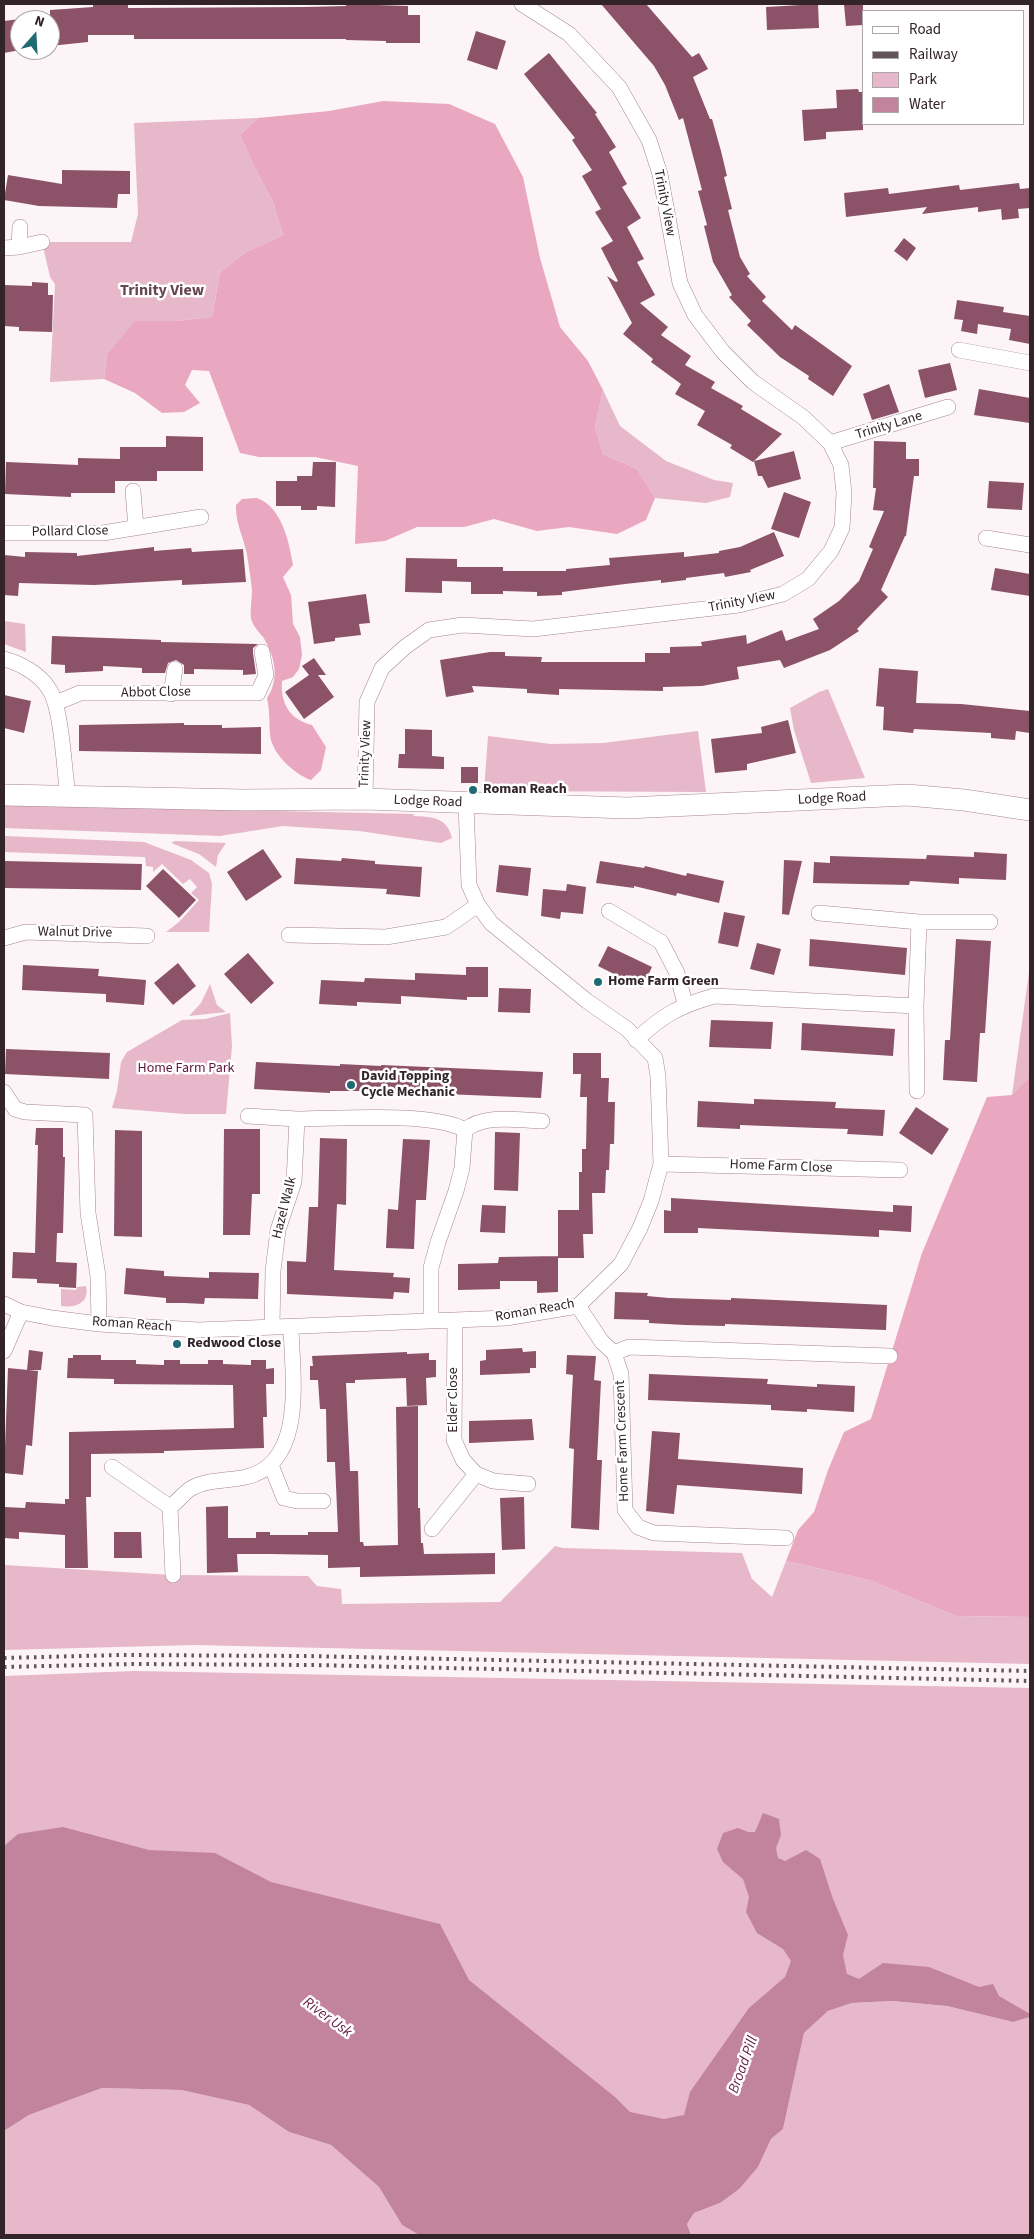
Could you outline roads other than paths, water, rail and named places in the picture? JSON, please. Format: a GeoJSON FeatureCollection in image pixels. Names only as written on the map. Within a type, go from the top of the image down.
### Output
{"type":"FeatureCollection","features":[{"type":"Feature","properties":{"kind":"street","name":"Trinity View"},"geometry":{"type":"LineString","coordinates":[[365,799],[367,702],[382,668],[405,647],[428,630],[463,625],[533,629],[739,605],[783,594],[808,578],[831,552],[842,528],[844,494],[841,465],[830,443],[804,418],[753,382],[723,352],[695,315],[680,282],[660,174],[648,140],[619,87],[569,34],[522,4]]}},
{"type":"Feature","properties":{"kind":"street"},"geometry":{"type":"LineString","coordinates":[[11,248],[20,227]]}},
{"type":"Feature","properties":{"kind":"street"},"geometry":{"type":"LineString","coordinates":[[11,248],[42,242]]}},
{"type":"Feature","properties":{"kind":"street"},"geometry":{"type":"LineString","coordinates":[[959,350],[1030,363]]}},
{"type":"Feature","properties":{"kind":"street","name":"Trinity Lane"},"geometry":{"type":"LineString","coordinates":[[830,443],[948,407]]}},
{"type":"Feature","properties":{"kind":"street"},"geometry":{"type":"LineString","coordinates":[[133,491],[136,528]]}},
{"type":"Feature","properties":{"kind":"street","name":"Pollard Close"},"geometry":{"type":"LineString","coordinates":[[4,533],[103,533],[201,517]]}},
{"type":"Feature","properties":{"kind":"street"},"geometry":{"type":"LineString","coordinates":[[986,538],[1030,545]]}},
{"type":"Feature","properties":{"kind":"street","name":"Abbot Close"},"geometry":{"type":"LineString","coordinates":[[56,703],[80,693],[258,693],[266,675],[262,652]]}},
{"type":"Feature","properties":{"kind":"street"},"geometry":{"type":"LineString","coordinates":[[4,659],[36,674],[49,688],[56,703],[68,796]]}},
{"type":"Feature","properties":{"kind":"street"},"geometry":{"type":"LineString","coordinates":[[171,694],[175,669]]}},
{"type":"Feature","properties":{"kind":"street","name":"Lodge Road"},"geometry":{"type":"LineString","coordinates":[[4,795],[244,800],[365,799],[466,804],[627,808],[907,795],[964,800],[1030,810]]}},
{"type":"Feature","properties":{"kind":"street","name":"Roman Reach"},"geometry":{"type":"LineString","coordinates":[[4,1304],[21,1312],[99,1324],[198,1330],[506,1318],[578,1306],[621,1264],[647,1210],[662,1164],[658,1076],[655,1058],[626,1030],[492,923],[478,905],[469,886],[466,804]]}},
{"type":"Feature","properties":{"kind":"street"},"geometry":{"type":"LineString","coordinates":[[288,935],[386,937],[446,927],[478,905]]}},
{"type":"Feature","properties":{"kind":"street"},"geometry":{"type":"LineString","coordinates":[[609,911],[661,942],[677,973],[685,1004]]}},
{"type":"Feature","properties":{"kind":"street"},"geometry":{"type":"LineString","coordinates":[[819,913],[919,922],[990,922]]}},
{"type":"Feature","properties":{"kind":"street"},"geometry":{"type":"LineString","coordinates":[[917,1091],[916,1006],[919,922]]}},
{"type":"Feature","properties":{"kind":"street","name":"Walnut Drive"},"geometry":{"type":"LineString","coordinates":[[4,938],[26,932],[147,936]]}},
{"type":"Feature","properties":{"kind":"street"},"geometry":{"type":"LineString","coordinates":[[636,1040],[658,1020],[685,1004],[714,996],[916,1006]]}},
{"type":"Feature","properties":{"kind":"street"},"geometry":{"type":"LineString","coordinates":[[4,1092],[15,1109],[85,1115],[88,1213],[98,1276],[99,1324]]}},
{"type":"Feature","properties":{"kind":"street"},"geometry":{"type":"LineString","coordinates":[[248,1116],[297,1119],[415,1119],[455,1124],[465,1130]]}},
{"type":"Feature","properties":{"kind":"street","name":"Hazel Walk"},"geometry":{"type":"LineString","coordinates":[[272,1327],[273,1271],[278,1230],[294,1182],[297,1119]]}},
{"type":"Feature","properties":{"kind":"street"},"geometry":{"type":"LineString","coordinates":[[431,1320],[431,1268],[460,1176],[465,1130],[473,1123],[487,1121],[542,1121]]}},
{"type":"Feature","properties":{"kind":"street","name":"Home Farm Close"},"geometry":{"type":"LineString","coordinates":[[662,1164],[900,1170]]}},
{"type":"Feature","properties":{"kind":"street","name":"Home Farm Crescent"},"geometry":{"type":"LineString","coordinates":[[578,1306],[602,1342],[614,1353],[621,1374],[626,1510],[638,1527],[654,1533],[786,1538]]}},
{"type":"Feature","properties":{"kind":"street"},"geometry":{"type":"LineString","coordinates":[[4,1351],[21,1312]]}},
{"type":"Feature","properties":{"kind":"street","name":"Elder Close"},"geometry":{"type":"LineString","coordinates":[[455,1320],[454,1440],[463,1460],[476,1474]]}},
{"type":"Feature","properties":{"kind":"street"},"geometry":{"type":"LineString","coordinates":[[170,1508],[195,1487],[259,1473],[271,1465],[288,1435],[293,1411],[291,1327]]}},
{"type":"Feature","properties":{"kind":"street"},"geometry":{"type":"LineString","coordinates":[[614,1353],[629,1347],[890,1356]]}},
{"type":"Feature","properties":{"kind":"street"},"geometry":{"type":"LineString","coordinates":[[271,1465],[284,1498],[297,1501],[322,1501]]}},
{"type":"Feature","properties":{"kind":"street"},"geometry":{"type":"LineString","coordinates":[[112,1467],[170,1508]]}},
{"type":"Feature","properties":{"kind":"street"},"geometry":{"type":"LineString","coordinates":[[432,1529],[476,1474],[493,1481],[528,1484]]}},
{"type":"Feature","properties":{"kind":"street"},"geometry":{"type":"LineString","coordinates":[[170,1508],[173,1575]]}},
{"type":"Feature","properties":{"kind":"water"},"geometry":{"type":"Polygon","coordinates":[[[763,1813],[779,1819],[781,1835],[776,1848],[778,1858],[785,1861],[806,1850],[820,1859],[833,1899],[848,1935],[843,1955],[847,1974],[859,1979],[883,1963],[929,1967],[979,1987],[993,1984],[999,1996],[1030,2014],[1030,2017],[1013,2022],[947,2006],[892,2001],[852,2003],[828,2011],[804,2033],[783,2129],[771,2139],[758,2167],[739,2189],[720,2203],[694,2213],[687,2224],[691,2235],[419,2235],[402,2225],[379,2187],[331,2145],[289,2132],[249,2105],[181,2090],[102,2088],[29,2115],[4,2131],[4,1846],[18,1834],[63,1827],[149,1850],[215,1853],[271,1882],[440,1924],[469,1980],[615,2097],[630,2112],[664,2119],[684,2115],[690,2092],[749,2008],[785,1977],[791,1961],[783,1949],[757,1933],[746,1912],[749,1897],[743,1879],[723,1862],[717,1849],[723,1833],[738,1828],[748,1832],[755,1832],[763,1813]]]}},
{"type":"Feature","properties":{"kind":"railway"},"geometry":{"type":"LineString","coordinates":[[4,1658],[119,1655],[306,1656],[1030,1671]]}},
{"type":"Feature","properties":{"kind":"railway"},"geometry":{"type":"LineString","coordinates":[[4,1667],[132,1664],[313,1665],[1030,1681]]}},
{"type":"Feature","properties":{"kind":"place","name":"Roman Reach"},"geometry":{"type":"Point","coordinates":[473,790]}},
{"type":"Feature","properties":{"kind":"place","name":"Home Farm Green"},"geometry":{"type":"Point","coordinates":[598,982]}},
{"type":"Feature","properties":{"kind":"place","name":"David Topping Cycle Mechanic"},"geometry":{"type":"Point","coordinates":[351,1085]}},
{"type":"Feature","properties":{"kind":"place","name":"Redwood Close"},"geometry":{"type":"Point","coordinates":[177,1344]}},
{"type":"Feature","properties":{"kind":"district","name":"Trinity View"},"geometry":{"type":"Point","coordinates":[162,291]}},
{"type":"Feature","properties":{"kind":"park label","name":"Home Farm Park"},"geometry":{"type":"Point","coordinates":[186,1069]}},
{"type":"Feature","properties":{"kind":"water label","name":"River Usk"},"geometry":{"type":"Point","coordinates":[327,2018]}},
{"type":"Feature","properties":{"kind":"water label","name":"Broad Pill"},"geometry":{"type":"Point","coordinates":[744,2065]}}]}
